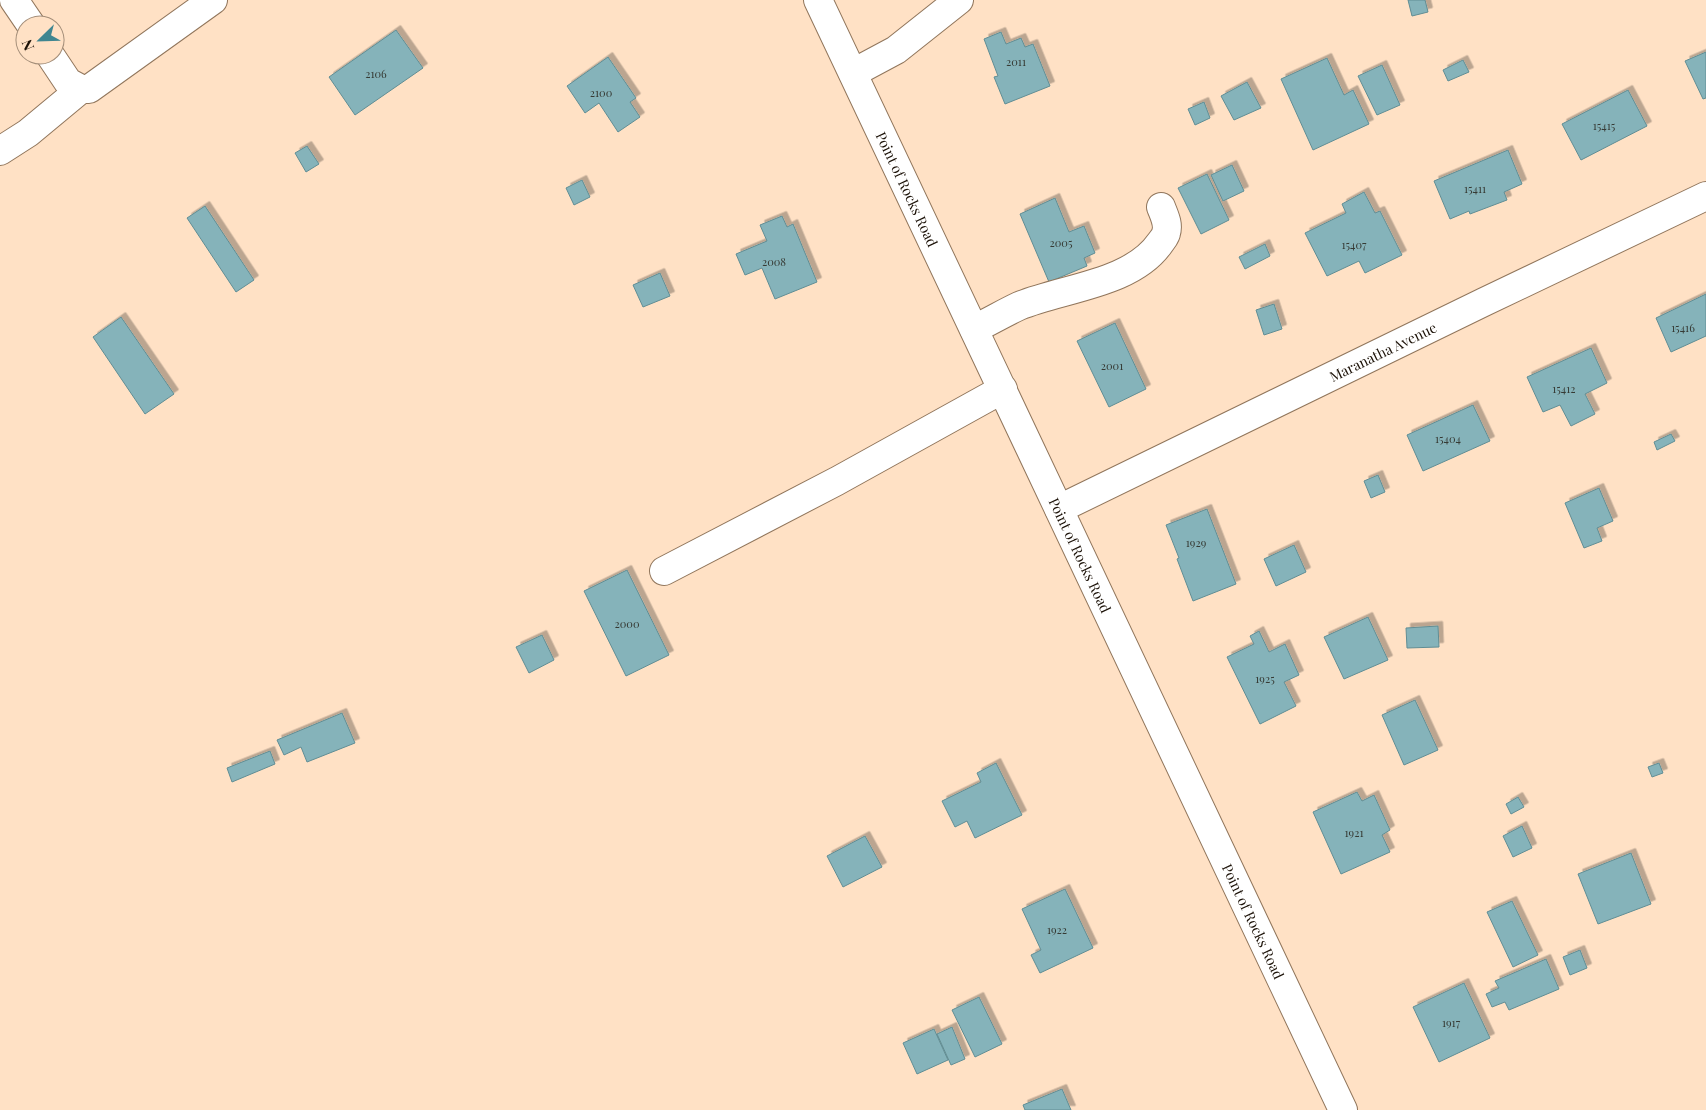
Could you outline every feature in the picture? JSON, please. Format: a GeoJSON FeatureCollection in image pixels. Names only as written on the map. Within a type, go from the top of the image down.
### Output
{"type":"FeatureCollection","features":[{"type":"Feature","properties":{"kind":"street"},"geometry":{"type":"LineString","coordinates":[[14,0],[24,15]]}},
{"type":"Feature","properties":{"kind":"street"},"geometry":{"type":"LineString","coordinates":[[57,65],[68,82],[80,89],[89,89],[213,0]]}},
{"type":"Feature","properties":{"kind":"street","name":"Point of Rocks Road"},"geometry":{"type":"LineString","coordinates":[[818,0],[1343,1110]]}},
{"type":"Feature","properties":{"kind":"street"},"geometry":{"type":"LineString","coordinates":[[853,73],[896,50],[959,0]]}},
{"type":"Feature","properties":{"kind":"street"},"geometry":{"type":"LineString","coordinates":[[0,151],[28,133],[80,89]]}},
{"type":"Feature","properties":{"kind":"street","name":"Maranatha Avenue"},"geometry":{"type":"LineString","coordinates":[[1059,508],[1706,196]]}},
{"type":"Feature","properties":{"kind":"street"},"geometry":{"type":"LineString","coordinates":[[974,329],[1019,306],[1088,286],[1117,274],[1145,259],[1166,234],[1166,219],[1161,207]]}},
{"type":"Feature","properties":{"kind":"street"},"geometry":{"type":"LineString","coordinates":[[664,571],[837,481],[1003,390]]}},
{"type":"Feature","properties":{"kind":"building"},"geometry":{"type":"Polygon","coordinates":[[[1408,0],[1425,0],[1428,12],[1412,16],[1408,0]]]}},
{"type":"Feature","properties":{"kind":"building"},"geometry":{"type":"Polygon","coordinates":[[[396,30],[423,68],[355,115],[329,77],[396,30]]]}},
{"type":"Feature","properties":{"kind":"building"},"geometry":{"type":"Polygon","coordinates":[[[1001,32],[1006,44],[1021,38],[1025,47],[1033,44],[1050,86],[1005,104],[994,77],[998,76],[984,39],[1001,32]]]}},
{"type":"Feature","properties":{"kind":"building"},"geometry":{"type":"Polygon","coordinates":[[[1706,52],[1706,98],[1703,99],[1685,61],[1706,52]]]}},
{"type":"Feature","properties":{"kind":"building"},"geometry":{"type":"Polygon","coordinates":[[[608,57],[636,98],[630,102],[640,117],[618,132],[599,103],[585,113],[567,86],[608,57]]]}},
{"type":"Feature","properties":{"kind":"building"},"geometry":{"type":"Polygon","coordinates":[[[1327,58],[1344,95],[1353,90],[1369,124],[1313,150],[1281,79],[1327,58]]]}},
{"type":"Feature","properties":{"kind":"building"},"geometry":{"type":"Polygon","coordinates":[[[1463,60],[1469,72],[1448,81],[1443,70],[1463,60]]]}},
{"type":"Feature","properties":{"kind":"building"},"geometry":{"type":"Polygon","coordinates":[[[1382,65],[1400,105],[1377,115],[1358,76],[1382,65]]]}},
{"type":"Feature","properties":{"kind":"building"},"geometry":{"type":"Polygon","coordinates":[[[1247,82],[1261,108],[1234,120],[1221,96],[1247,82]]]}},
{"type":"Feature","properties":{"kind":"building"},"geometry":{"type":"Polygon","coordinates":[[[1628,90],[1647,126],[1581,160],[1562,124],[1628,90]]]}},
{"type":"Feature","properties":{"kind":"building"},"geometry":{"type":"Polygon","coordinates":[[[1204,102],[1210,118],[1195,125],[1188,109],[1204,102]]]}},
{"type":"Feature","properties":{"kind":"building"},"geometry":{"type":"Polygon","coordinates":[[[307,146],[319,164],[306,172],[295,153],[307,146]]]}},
{"type":"Feature","properties":{"kind":"building"},"geometry":{"type":"Polygon","coordinates":[[[1508,150],[1522,184],[1504,192],[1507,200],[1470,214],[1469,211],[1450,219],[1434,181],[1508,150]]]}},
{"type":"Feature","properties":{"kind":"building"},"geometry":{"type":"Polygon","coordinates":[[[1232,165],[1244,191],[1223,201],[1211,175],[1232,165]]]}},
{"type":"Feature","properties":{"kind":"building"},"geometry":{"type":"Polygon","coordinates":[[[1207,174],[1229,220],[1201,234],[1178,188],[1207,174]]]}},
{"type":"Feature","properties":{"kind":"building"},"geometry":{"type":"Polygon","coordinates":[[[582,180],[590,197],[574,205],[566,188],[582,180]]]}},
{"type":"Feature","properties":{"kind":"building"},"geometry":{"type":"Polygon","coordinates":[[[1364,192],[1375,213],[1380,211],[1402,255],[1365,273],[1359,261],[1327,276],[1305,233],[1346,213],[1342,204],[1364,192]]]}},
{"type":"Feature","properties":{"kind":"building"},"geometry":{"type":"Polygon","coordinates":[[[1055,198],[1069,232],[1084,226],[1095,253],[1084,258],[1087,266],[1049,282],[1020,214],[1055,198]]]}},
{"type":"Feature","properties":{"kind":"building"},"geometry":{"type":"Polygon","coordinates":[[[205,206],[254,280],[236,292],[187,218],[205,206]]]}},
{"type":"Feature","properties":{"kind":"building"},"geometry":{"type":"Polygon","coordinates":[[[782,216],[787,227],[793,224],[817,282],[775,299],[762,268],[745,275],[736,254],[767,241],[760,225],[782,216]]]}},
{"type":"Feature","properties":{"kind":"building"},"geometry":{"type":"Polygon","coordinates":[[[1265,244],[1270,256],[1245,269],[1239,257],[1265,244]]]}},
{"type":"Feature","properties":{"kind":"building"},"geometry":{"type":"Polygon","coordinates":[[[660,273],[670,296],[643,307],[633,285],[660,273]]]}},
{"type":"Feature","properties":{"kind":"building"},"geometry":{"type":"Polygon","coordinates":[[[1706,294],[1706,336],[1671,352],[1656,318],[1706,294]]]}},
{"type":"Feature","properties":{"kind":"building"},"geometry":{"type":"Polygon","coordinates":[[[1274,304],[1282,329],[1264,335],[1256,310],[1274,304]]]}},
{"type":"Feature","properties":{"kind":"building"},"geometry":{"type":"Polygon","coordinates":[[[121,317],[174,394],[145,414],[93,337],[121,317]]]}},
{"type":"Feature","properties":{"kind":"building"},"geometry":{"type":"Polygon","coordinates":[[[1115,323],[1146,389],[1109,407],[1077,341],[1115,323]]]}},
{"type":"Feature","properties":{"kind":"building"},"geometry":{"type":"Polygon","coordinates":[[[1591,348],[1607,383],[1585,394],[1595,414],[1571,426],[1560,405],[1543,412],[1527,377],[1591,348]]]}},
{"type":"Feature","properties":{"kind":"building"},"geometry":{"type":"Polygon","coordinates":[[[1473,405],[1490,441],[1423,471],[1407,435],[1473,405]]]}},
{"type":"Feature","properties":{"kind":"building"},"geometry":{"type":"Polygon","coordinates":[[[1671,434],[1675,441],[1657,450],[1654,442],[1671,434]]]}},
{"type":"Feature","properties":{"kind":"building"},"geometry":{"type":"Polygon","coordinates":[[[1378,475],[1385,492],[1371,498],[1364,481],[1378,475]]]}},
{"type":"Feature","properties":{"kind":"building"},"geometry":{"type":"Polygon","coordinates":[[[1599,488],[1613,521],[1597,528],[1602,541],[1584,548],[1565,503],[1599,488]]]}},
{"type":"Feature","properties":{"kind":"building"},"geometry":{"type":"Polygon","coordinates":[[[1207,509],[1236,584],[1193,601],[1166,525],[1207,509]]]}},
{"type":"Feature","properties":{"kind":"building"},"geometry":{"type":"Polygon","coordinates":[[[1294,545],[1306,572],[1276,586],[1264,559],[1294,545]]]}},
{"type":"Feature","properties":{"kind":"building"},"geometry":{"type":"Polygon","coordinates":[[[627,570],[669,655],[626,676],[584,591],[627,570]]]}},
{"type":"Feature","properties":{"kind":"building"},"geometry":{"type":"Polygon","coordinates":[[[1368,617],[1388,660],[1344,679],[1324,637],[1368,617]]]}},
{"type":"Feature","properties":{"kind":"building"},"geometry":{"type":"Polygon","coordinates":[[[1438,626],[1439,647],[1407,648],[1406,628],[1438,626]]]}},
{"type":"Feature","properties":{"kind":"building"},"geometry":{"type":"Polygon","coordinates":[[[1259,631],[1269,652],[1285,644],[1299,675],[1284,682],[1296,706],[1260,724],[1227,657],[1254,644],[1250,636],[1259,631]]]}},
{"type":"Feature","properties":{"kind":"building"},"geometry":{"type":"Polygon","coordinates":[[[542,635],[554,660],[529,673],[516,647],[542,635]]]}},
{"type":"Feature","properties":{"kind":"building"},"geometry":{"type":"Polygon","coordinates":[[[1415,700],[1438,750],[1404,765],[1382,715],[1415,700]]]}},
{"type":"Feature","properties":{"kind":"building"},"geometry":{"type":"Polygon","coordinates":[[[342,713],[355,743],[307,762],[301,747],[284,755],[277,740],[342,713]]]}},
{"type":"Feature","properties":{"kind":"building"},"geometry":{"type":"Polygon","coordinates":[[[270,751],[275,764],[232,782],[227,768],[270,751]]]}},
{"type":"Feature","properties":{"kind":"building"},"geometry":{"type":"Polygon","coordinates":[[[996,763],[1022,815],[975,838],[967,821],[955,827],[942,801],[981,782],[977,773],[996,763]]]}},
{"type":"Feature","properties":{"kind":"building"},"geometry":{"type":"Polygon","coordinates":[[[1659,763],[1663,773],[1652,777],[1648,767],[1659,763]]]}},
{"type":"Feature","properties":{"kind":"building"},"geometry":{"type":"Polygon","coordinates":[[[1357,792],[1362,801],[1374,795],[1390,830],[1382,835],[1390,852],[1341,874],[1313,812],[1357,792]]]}},
{"type":"Feature","properties":{"kind":"building"},"geometry":{"type":"Polygon","coordinates":[[[1518,797],[1524,807],[1511,814],[1506,804],[1518,797]]]}},
{"type":"Feature","properties":{"kind":"building"},"geometry":{"type":"Polygon","coordinates":[[[1522,826],[1532,848],[1513,857],[1503,836],[1522,826]]]}},
{"type":"Feature","properties":{"kind":"building"},"geometry":{"type":"Polygon","coordinates":[[[865,836],[882,867],[843,887],[827,856],[865,836]]]}},
{"type":"Feature","properties":{"kind":"building"},"geometry":{"type":"Polygon","coordinates":[[[1631,853],[1651,904],[1598,924],[1578,874],[1631,853]]]}},
{"type":"Feature","properties":{"kind":"building"},"geometry":{"type":"Polygon","coordinates":[[[1065,889],[1093,948],[1040,973],[1031,955],[1041,950],[1022,909],[1065,889]]]}},
{"type":"Feature","properties":{"kind":"building"},"geometry":{"type":"Polygon","coordinates":[[[1512,901],[1538,955],[1513,967],[1487,912],[1512,901]]]}},
{"type":"Feature","properties":{"kind":"building"},"geometry":{"type":"Polygon","coordinates":[[[1580,950],[1587,968],[1570,975],[1563,957],[1580,950]]]}},
{"type":"Feature","properties":{"kind":"building"},"geometry":{"type":"Polygon","coordinates":[[[1546,959],[1559,989],[1509,1010],[1505,1002],[1492,1007],[1486,994],[1499,988],[1495,981],[1546,959]]]}},
{"type":"Feature","properties":{"kind":"building"},"geometry":{"type":"Polygon","coordinates":[[[1464,983],[1490,1038],[1439,1062],[1413,1007],[1464,983]]]}},
{"type":"Feature","properties":{"kind":"building"},"geometry":{"type":"Polygon","coordinates":[[[979,997],[1002,1044],[975,1057],[952,1010],[979,997]]]}},
{"type":"Feature","properties":{"kind":"building"},"geometry":{"type":"Polygon","coordinates":[[[952,1027],[965,1059],[951,1065],[937,1034],[952,1027]]]}},
{"type":"Feature","properties":{"kind":"building"},"geometry":{"type":"Polygon","coordinates":[[[934,1029],[948,1060],[917,1074],[903,1043],[934,1029]]]}},
{"type":"Feature","properties":{"kind":"building"},"geometry":{"type":"Polygon","coordinates":[[[1062,1089],[1071,1110],[1025,1110],[1023,1105],[1062,1089]]]}}]}
